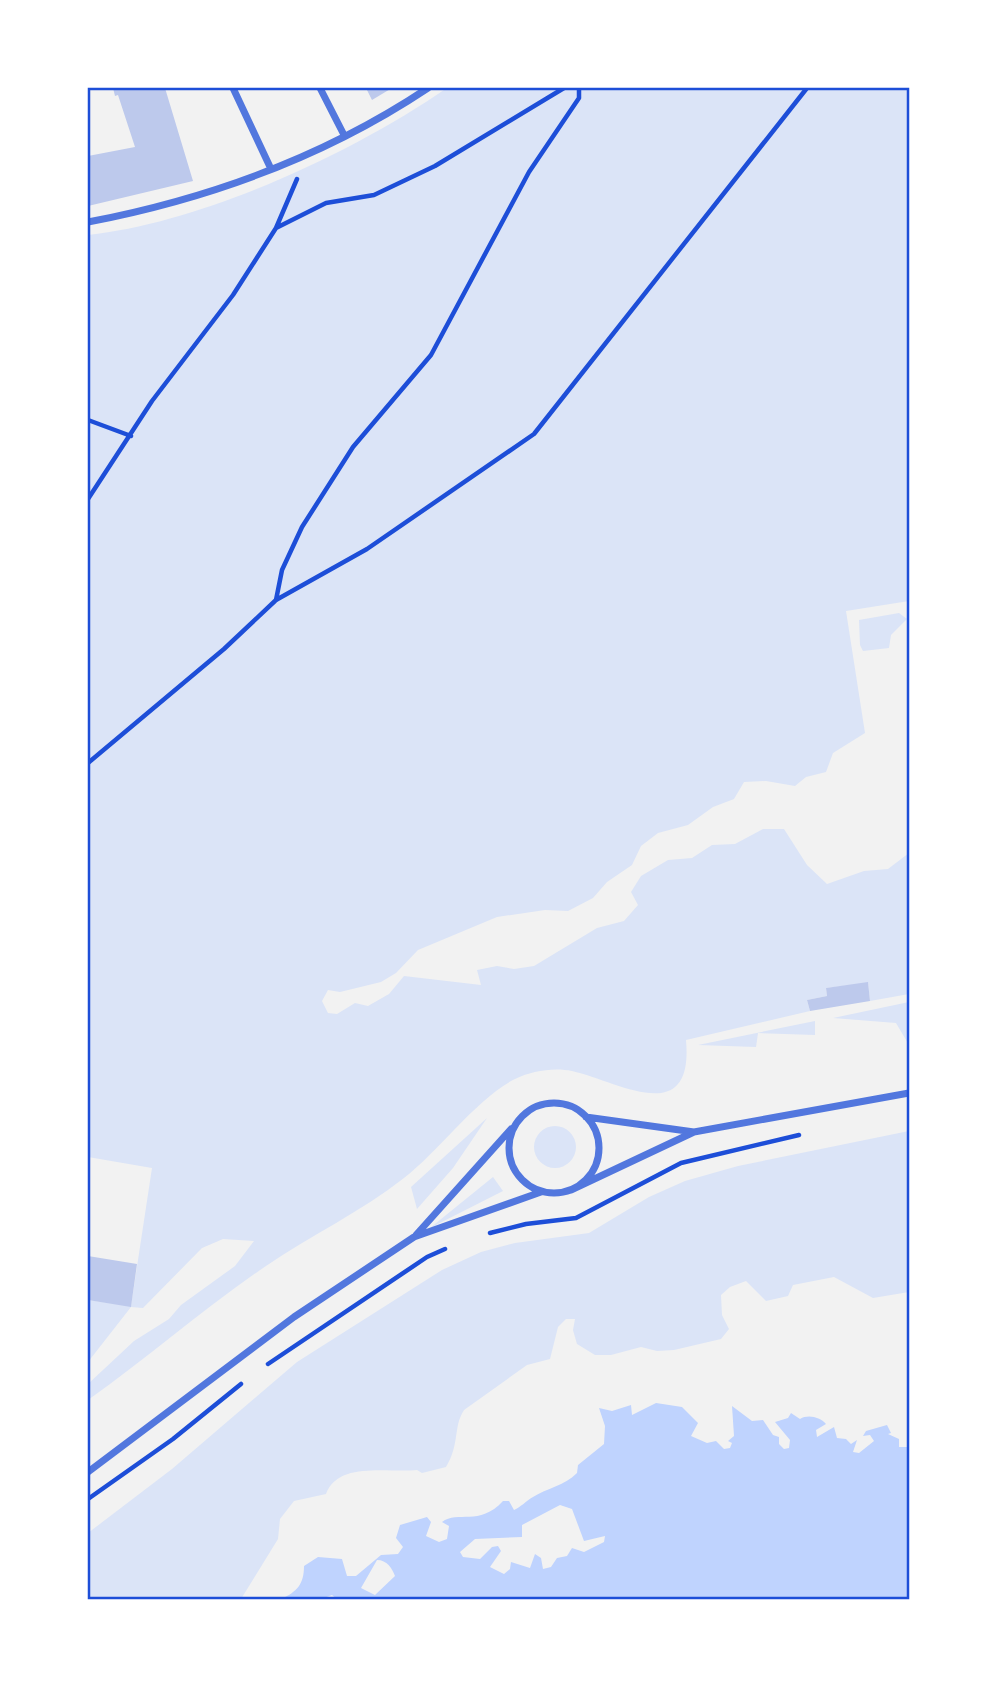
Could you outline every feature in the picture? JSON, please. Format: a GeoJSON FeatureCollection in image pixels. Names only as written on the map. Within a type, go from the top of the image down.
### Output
{"type":"FeatureCollection","features":[{"type":"Feature","properties":{"kind":"street"},"geometry":{"type":"LineString","coordinates":[[233,88],[271,169]]}},
{"type":"Feature","properties":{"kind":"street"},"geometry":{"type":"LineString","coordinates":[[320,88],[344,135]]}},
{"type":"Feature","properties":{"kind":"street"},"geometry":{"type":"LineString","coordinates":[[88,222],[157,209],[217,191],[344,135],[428,88]]}},
{"type":"Feature","properties":{"kind":"street"},"geometry":{"type":"LineString","coordinates":[[88,1472],[294,1317],[414,1237],[541,1192],[571,1190],[695,1132],[909,1093]]}},
{"type":"Feature","properties":{"kind":"street"},"geometry":{"type":"LineString","coordinates":[[414,1237],[516,1123],[537,1107],[550,1103],[564,1104],[586,1117],[695,1132]]}},
{"type":"Feature","properties":{"kind":"street"},"geometry":{"type":"LineString","coordinates":[[571,1190],[583,1182],[598,1157],[599,1143],[586,1117]]}},
{"type":"Feature","properties":{"kind":"street"},"geometry":{"type":"LineString","coordinates":[[516,1123],[510,1136],[511,1164],[518,1176],[541,1192]]}},
{"type":"Feature","properties":{"kind":"path"},"geometry":{"type":"LineString","coordinates":[[276,228],[326,203],[374,195],[435,166],[564,88]]}},
{"type":"Feature","properties":{"kind":"path"},"geometry":{"type":"LineString","coordinates":[[276,600],[282,570],[302,527],[353,447],[431,355],[529,172],[579,98],[579,88]]}},
{"type":"Feature","properties":{"kind":"path"},"geometry":{"type":"LineString","coordinates":[[88,763],[224,649],[276,600],[367,549],[534,434],[807,88]]}},
{"type":"Feature","properties":{"kind":"path"},"geometry":{"type":"LineString","coordinates":[[88,499],[152,401],[215,321],[276,228],[278,217],[296,181]]}},
{"type":"Feature","properties":{"kind":"path"},"geometry":{"type":"LineString","coordinates":[[88,420],[131,436]]}},
{"type":"Feature","properties":{"kind":"path"},"geometry":{"type":"LineString","coordinates":[[479,1236],[526,1224],[576,1218],[681,1163],[806,1133]]}},
{"type":"Feature","properties":{"kind":"path"},"geometry":{"type":"LineString","coordinates":[[262,1367],[427,1257],[454,1245]]}},
{"type":"Feature","properties":{"kind":"path"},"geometry":{"type":"LineString","coordinates":[[88,1499],[173,1439],[251,1376]]}},
{"type":"Feature","properties":{"kind":"shaded area"},"geometry":{"type":"Polygon","coordinates":[[[447,88],[909,88],[909,601],[846,611],[865,733],[833,753],[826,772],[806,777],[795,786],[766,781],[744,782],[734,799],[713,807],[688,825],[658,833],[641,846],[632,865],[607,882],[593,898],[568,911],[545,910],[497,917],[418,950],[396,973],[381,982],[340,992],[328,990],[322,1001],[328,1013],[337,1014],[355,1003],[368,1006],[389,994],[404,976],[481,985],[477,970],[497,966],[514,969],[534,966],[597,928],[624,921],[638,905],[631,892],[641,876],[668,860],[692,858],[712,845],[735,844],[763,829],[784,829],[807,865],[827,884],[864,871],[888,869],[909,853],[909,994],[870,1001],[868,983],[826,988],[827,996],[807,1000],[810,1011],[686,1040],[685,1068],[678,1084],[665,1092],[649,1093],[630,1089],[558,1069],[543,1070],[515,1079],[472,1112],[404,1178],[371,1202],[243,1282],[88,1400],[88,1384],[134,1341],[169,1319],[181,1305],[235,1266],[254,1241],[223,1239],[202,1248],[143,1308],[131,1307],[88,1362],[88,1300],[131,1306],[152,1168],[88,1157],[88,235],[133,228],[180,216],[275,181],[367,137],[447,88]]]}},
{"type":"Feature","properties":{"kind":"shaded area"},"geometry":{"type":"Polygon","coordinates":[[[899,613],[907,619],[891,635],[889,648],[863,651],[860,645],[859,620],[899,613]]]}},
{"type":"Feature","properties":{"kind":"shaded area"},"geometry":{"type":"Polygon","coordinates":[[[909,1002],[909,1045],[896,1023],[833,1018],[909,1002]]]}},
{"type":"Feature","properties":{"kind":"shaded area"},"geometry":{"type":"Polygon","coordinates":[[[815,1021],[815,1035],[758,1033],[756,1047],[698,1045],[815,1021]]]}},
{"type":"Feature","properties":{"kind":"shaded area"},"geometry":{"type":"Polygon","coordinates":[[[487,1118],[453,1168],[417,1209],[411,1187],[487,1118]]]}},
{"type":"Feature","properties":{"kind":"shaded area"},"geometry":{"type":"Polygon","coordinates":[[[555,1126],[570,1132],[576,1147],[570,1162],[555,1168],[540,1162],[534,1147],[540,1132],[555,1126]]]}},
{"type":"Feature","properties":{"kind":"shaded area"},"geometry":{"type":"Polygon","coordinates":[[[909,1131],[909,1292],[873,1298],[834,1277],[793,1285],[788,1296],[766,1301],[746,1281],[730,1287],[721,1295],[722,1315],[729,1329],[721,1339],[674,1350],[657,1351],[641,1347],[611,1355],[595,1355],[577,1344],[573,1330],[575,1319],[566,1319],[558,1327],[550,1359],[527,1365],[464,1410],[446,1467],[422,1473],[417,1470],[352,1473],[332,1484],[326,1494],[294,1501],[280,1519],[278,1539],[241,1599],[88,1599],[88,1533],[172,1469],[297,1362],[442,1270],[481,1252],[515,1243],[589,1233],[649,1197],[685,1181],[738,1166],[909,1131]]]}},
{"type":"Feature","properties":{"kind":"shaded area"},"geometry":{"type":"Polygon","coordinates":[[[493,1177],[503,1191],[430,1228],[493,1177]]]}},
{"type":"Feature","properties":{"kind":"water"},"geometry":{"type":"Polygon","coordinates":[[[656,1403],[682,1407],[698,1423],[691,1436],[707,1443],[716,1441],[724,1449],[730,1448],[732,1443],[728,1441],[734,1436],[732,1406],[752,1421],[763,1420],[773,1435],[779,1437],[779,1444],[784,1449],[789,1448],[790,1440],[775,1422],[788,1418],[791,1413],[800,1419],[817,1418],[826,1424],[816,1430],[817,1437],[834,1427],[837,1438],[846,1439],[851,1444],[857,1440],[853,1452],[859,1453],[874,1441],[870,1435],[863,1436],[866,1431],[887,1425],[891,1433],[888,1434],[899,1439],[899,1447],[907,1447],[909,1452],[909,1599],[338,1600],[332,1595],[321,1599],[281,1599],[298,1587],[303,1578],[304,1566],[318,1557],[342,1559],[347,1576],[356,1576],[381,1555],[398,1554],[403,1547],[396,1538],[400,1525],[427,1517],[431,1522],[426,1536],[439,1542],[447,1539],[449,1526],[442,1522],[448,1519],[486,1514],[503,1501],[509,1501],[514,1510],[517,1509],[538,1494],[572,1477],[577,1473],[578,1465],[604,1444],[605,1426],[599,1408],[612,1411],[631,1405],[632,1415],[656,1403]],[[560,1505],[522,1525],[522,1537],[475,1539],[460,1552],[463,1557],[480,1559],[492,1547],[498,1546],[501,1551],[490,1567],[504,1574],[510,1569],[511,1562],[530,1568],[535,1554],[541,1558],[543,1569],[551,1567],[557,1558],[567,1556],[572,1548],[584,1552],[604,1542],[605,1536],[584,1541],[572,1509],[560,1505]],[[377,1560],[361,1588],[375,1595],[395,1576],[389,1565],[377,1560]]]}},
{"type":"Feature","properties":{"kind":"building"},"geometry":{"type":"Polygon","coordinates":[[[113,88],[165,88],[193,181],[88,206],[88,156],[135,147],[118,95],[115,96],[113,88]]]}},
{"type":"Feature","properties":{"kind":"building"},"geometry":{"type":"Polygon","coordinates":[[[366,88],[392,88],[372,100],[366,88]]]}},
{"type":"Feature","properties":{"kind":"building"},"geometry":{"type":"Polygon","coordinates":[[[868,982],[870,1001],[810,1011],[807,1000],[827,996],[826,988],[868,982]]]}},
{"type":"Feature","properties":{"kind":"building"},"geometry":{"type":"Polygon","coordinates":[[[88,1256],[137,1264],[131,1307],[88,1300],[88,1256]]]}}]}
